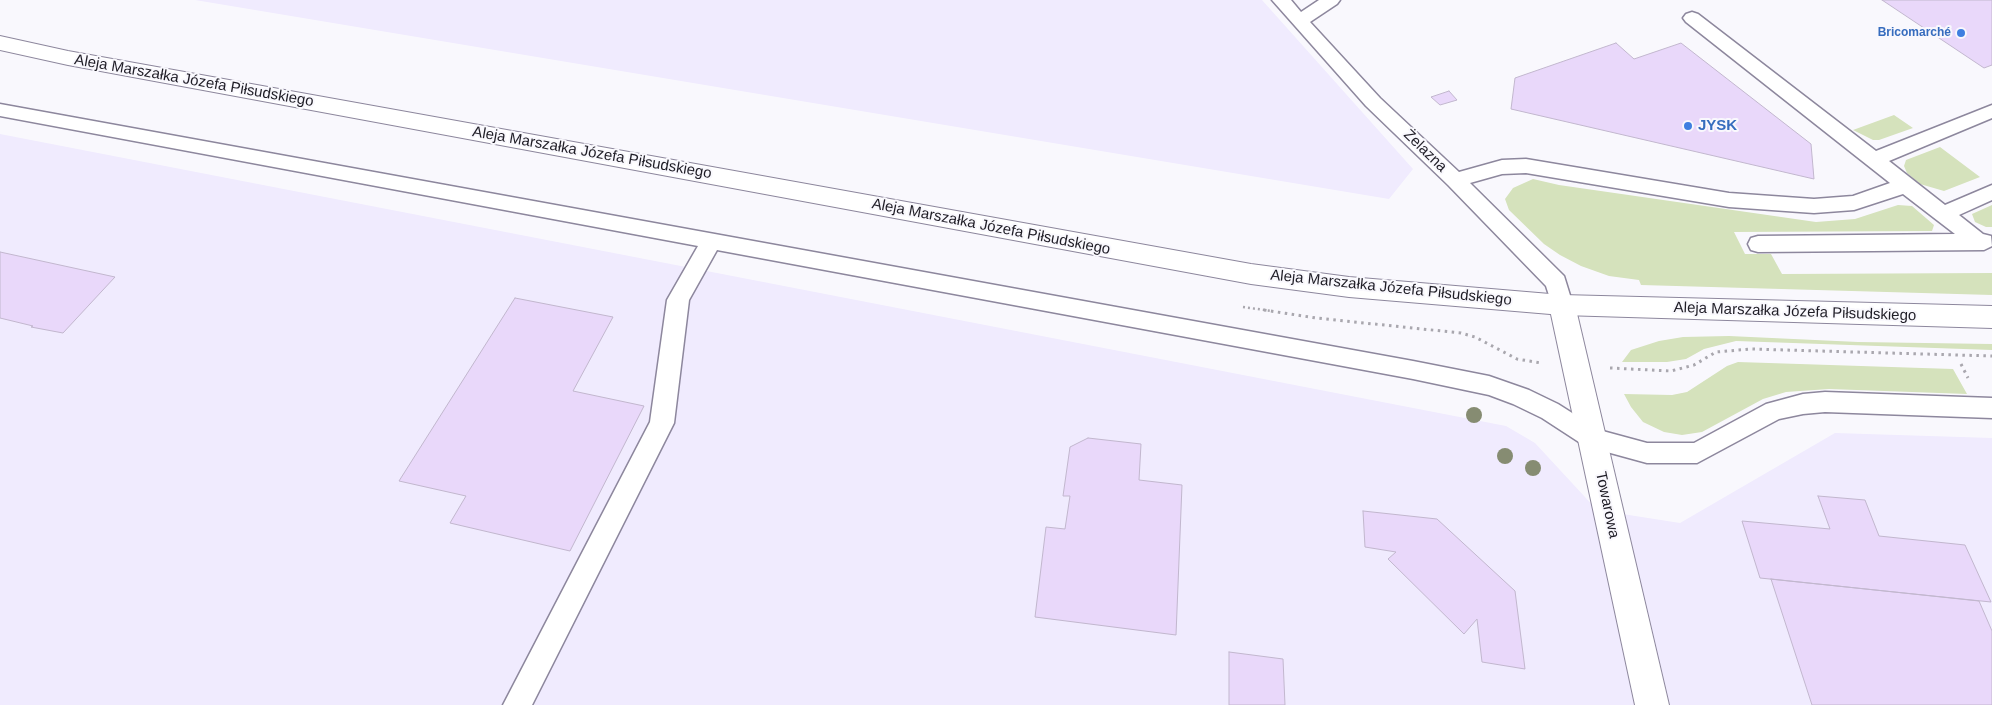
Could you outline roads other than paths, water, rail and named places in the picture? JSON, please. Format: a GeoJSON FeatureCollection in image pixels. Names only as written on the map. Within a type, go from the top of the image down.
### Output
{"type":"FeatureCollection","features":[{"type":"Feature","properties":{"kind":"main road","name":"Aleja Marszałka Józefa Piłsudskiego"},"geometry":{"type":"LineString","coordinates":[[0,43],[68,58],[1250,274],[1349,286],[1562,305],[1992,317]]}},
{"type":"Feature","properties":{"kind":"main road","name":"Towarowa"},"geometry":{"type":"LineString","coordinates":[[1562,305],[1652,705]]}},
{"type":"Feature","properties":{"kind":"lane","name":"Żelazna"},"geometry":{"type":"LineString","coordinates":[[1281,0],[1373,102],[1456,180],[1556,282],[1562,305]]}},
{"type":"Feature","properties":{"kind":"lane"},"geometry":{"type":"LineString","coordinates":[[1299,21],[1331,0]]}},
{"type":"Feature","properties":{"kind":"lane"},"geometry":{"type":"LineString","coordinates":[[1692,18],[1942,214],[1985,242]]}},
{"type":"Feature","properties":{"kind":"lane"},"geometry":{"type":"LineString","coordinates":[[0,110],[1413,370],[1489,386],[1521,397],[1550,411],[1593,439],[1647,453],[1696,453],[1774,411],[1803,404],[1824,402],[1992,408]]}},
{"type":"Feature","properties":{"kind":"lane"},"geometry":{"type":"LineString","coordinates":[[1874,160],[1992,110]]}},
{"type":"Feature","properties":{"kind":"lane"},"geometry":{"type":"LineString","coordinates":[[1456,180],[1502,167],[1526,166],[1729,200],[1814,206],[1854,203],[1906,185]]}},
{"type":"Feature","properties":{"kind":"lane"},"geometry":{"type":"LineString","coordinates":[[1942,214],[1992,192]]}},
{"type":"Feature","properties":{"kind":"lane"},"geometry":{"type":"LineString","coordinates":[[517,705],[662,423],[678,300],[711,241]]}},
{"type":"Feature","properties":{"kind":"lane"},"geometry":{"type":"LineString","coordinates":[[1758,244],[1985,242]]}},
{"type":"Feature","properties":{"kind":"place","name":"Bricomarché"},"geometry":{"type":"Point","coordinates":[1961,33]}},
{"type":"Feature","properties":{"kind":"place","name":"JYSK"},"geometry":{"type":"Point","coordinates":[1688,126]}}]}
